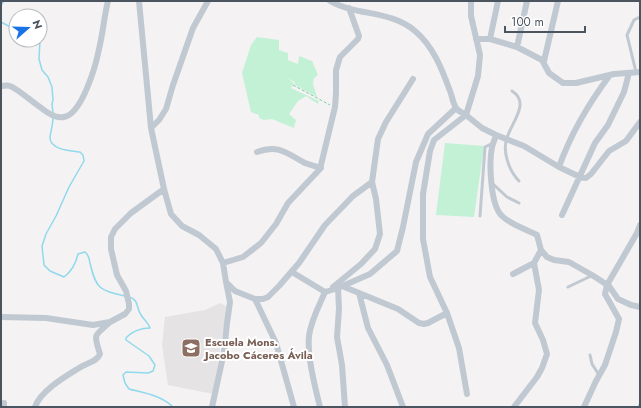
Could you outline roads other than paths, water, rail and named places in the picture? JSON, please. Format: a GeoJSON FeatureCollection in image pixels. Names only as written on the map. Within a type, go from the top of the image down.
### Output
{"type":"FeatureCollection","features":[{"type":"Feature","properties":{"kind":"street"},"geometry":{"type":"LineString","coordinates":[[1,86],[11,86],[57,117],[65,118],[71,114],[80,104],[92,75],[100,48],[103,20],[108,1]]}},
{"type":"Feature","properties":{"kind":"street"},"geometry":{"type":"LineString","coordinates":[[139,1],[151,128],[171,214],[182,226],[200,235],[213,246],[218,252],[223,263],[230,302],[222,359],[212,407]]}},
{"type":"Feature","properties":{"kind":"street"},"geometry":{"type":"LineString","coordinates":[[151,128],[159,120],[166,108],[172,85],[193,28],[208,1]]}},
{"type":"Feature","properties":{"kind":"street"},"geometry":{"type":"LineString","coordinates":[[330,1],[337,5],[381,15],[399,21],[415,31],[434,53],[456,108],[482,128],[524,146],[559,167],[580,177],[586,178],[591,174],[609,151],[626,141],[640,122]]}},
{"type":"Feature","properties":{"kind":"street"},"geometry":{"type":"LineString","coordinates":[[468,394],[459,348],[447,313],[430,277],[423,239],[423,194],[430,151],[434,140],[466,115],[478,76],[480,55],[471,16],[471,1]]}},
{"type":"Feature","properties":{"kind":"street"},"geometry":{"type":"LineString","coordinates":[[490,39],[498,1]]}},
{"type":"Feature","properties":{"kind":"street"},"geometry":{"type":"LineString","coordinates":[[517,47],[527,1]]}},
{"type":"Feature","properties":{"kind":"street"},"geometry":{"type":"LineString","coordinates":[[558,1],[544,61],[549,73],[563,83],[576,83],[610,74],[638,72]]}},
{"type":"Feature","properties":{"kind":"street"},"geometry":{"type":"LineString","coordinates":[[223,263],[243,257],[261,243],[276,224],[288,203],[321,168],[335,107],[336,70],[340,57],[359,36],[349,8]]}},
{"type":"Feature","properties":{"kind":"street"},"geometry":{"type":"LineString","coordinates":[[476,39],[490,39],[517,47],[544,61]]}},
{"type":"Feature","properties":{"kind":"street"},"geometry":{"type":"LineString","coordinates":[[562,215],[595,143],[608,125],[624,92],[629,73]]}},
{"type":"Feature","properties":{"kind":"street"},"geometry":{"type":"LineString","coordinates":[[559,167],[577,126],[596,93],[610,74]]}},
{"type":"Feature","properties":{"kind":"street"},"geometry":{"type":"LineString","coordinates":[[320,407],[311,366],[309,336],[314,316],[327,291],[361,264],[375,249],[380,234],[376,199],[372,182],[378,139],[386,122],[413,79]]}},
{"type":"Feature","properties":{"kind":"street"},"geometry":{"type":"LineString","coordinates":[[292,272],[327,291],[370,274],[397,251],[416,162],[428,134],[456,108]]}},
{"type":"Feature","properties":{"kind":"street"},"geometry":{"type":"LineString","coordinates":[[496,135],[493,143],[491,167],[495,205],[500,215],[507,221],[537,235],[541,250],[547,257],[554,260],[569,262],[607,285],[618,299],[640,307]]}},
{"type":"Feature","properties":{"kind":"street"},"geometry":{"type":"LineString","coordinates":[[257,152],[267,149],[281,150],[321,168]]}},
{"type":"Feature","properties":{"kind":"street"},"geometry":{"type":"LineString","coordinates":[[226,282],[238,293],[254,298],[263,299],[268,297],[292,272],[325,225],[353,196],[372,182]]}},
{"type":"Feature","properties":{"kind":"street"},"geometry":{"type":"LineString","coordinates":[[35,407],[36,403],[49,388],[80,367],[99,358],[100,354],[95,337],[110,322],[128,312],[129,304],[127,294],[117,275],[111,243],[113,232],[131,213],[164,189]]}},
{"type":"Feature","properties":{"kind":"street"},"geometry":{"type":"LineString","coordinates":[[584,407],[605,365],[619,319],[605,294],[607,285],[637,233],[640,225]]}},
{"type":"Feature","properties":{"kind":"street"},"geometry":{"type":"LineString","coordinates":[[513,274],[534,263],[541,250]]}},
{"type":"Feature","properties":{"kind":"street"},"geometry":{"type":"LineString","coordinates":[[514,407],[537,377],[542,368],[546,354],[543,340],[534,323],[539,290],[534,263]]}},
{"type":"Feature","properties":{"kind":"street"},"geometry":{"type":"LineString","coordinates":[[340,287],[398,309],[419,323],[428,324],[447,313]]}},
{"type":"Feature","properties":{"kind":"street"},"geometry":{"type":"LineString","coordinates":[[340,287],[337,337],[342,365],[345,407]]}},
{"type":"Feature","properties":{"kind":"street"},"geometry":{"type":"LineString","coordinates":[[359,293],[368,328],[387,365],[403,407]]}},
{"type":"Feature","properties":{"kind":"street"},"geometry":{"type":"LineString","coordinates":[[254,298],[276,343],[294,407]]}},
{"type":"Feature","properties":{"kind":"street"},"geometry":{"type":"LineString","coordinates":[[1,317],[46,318],[90,325],[110,322]]}},
{"type":"Feature","properties":{"kind":"lane"},"geometry":{"type":"LineString","coordinates":[[638,72],[627,35],[634,20],[640,17]]}},
{"type":"Feature","properties":{"kind":"lane"},"geometry":{"type":"LineString","coordinates":[[512,92],[517,94],[521,100],[520,108],[506,139],[505,152],[512,171],[519,181]]}},
{"type":"Feature","properties":{"kind":"lane"},"geometry":{"type":"LineString","coordinates":[[480,216],[485,147],[493,143]]}},
{"type":"Feature","properties":{"kind":"lane"},"geometry":{"type":"LineString","coordinates":[[492,182],[507,197],[519,203]]}},
{"type":"Feature","properties":{"kind":"lane"},"geometry":{"type":"LineString","coordinates":[[568,288],[592,275]]}},
{"type":"Feature","properties":{"kind":"lane"},"geometry":{"type":"LineString","coordinates":[[590,355],[592,364],[599,375]]}},
{"type":"Feature","properties":{"kind":"waterway"},"geometry":{"type":"LineString","coordinates":[[1,5],[4,1]]}},
{"type":"Feature","properties":{"kind":"waterway"},"geometry":{"type":"LineString","coordinates":[[1,22],[8,26]]}},
{"type":"Feature","properties":{"kind":"waterway"},"geometry":{"type":"LineString","coordinates":[[40,48],[39,59],[42,70],[48,77],[52,87],[53,113]]}},
{"type":"Feature","properties":{"kind":"waterway"},"geometry":{"type":"LineString","coordinates":[[53,117],[50,137],[53,145],[62,149],[80,152],[83,155],[84,161],[69,187],[46,234],[42,246],[44,265],[50,271],[64,277],[73,267],[78,254],[85,252],[89,257],[94,278],[100,287],[109,292],[125,296]]}},
{"type":"Feature","properties":{"kind":"waterway"},"geometry":{"type":"LineString","coordinates":[[129,297],[136,302],[139,312],[150,328],[140,329],[128,336],[126,340],[149,356],[155,365],[153,371],[148,373],[126,372],[123,375],[125,383],[129,389],[158,397],[173,407]]}},
{"type":"Feature","properties":{"kind":"waterway"},"geometry":{"type":"LineString","coordinates":[[638,407],[640,403]]}},
{"type":"Feature","properties":{"kind":"place","name":"Escuela Mons. Jacobo Cáceres Ávila"},"geometry":{"type":"Point","coordinates":[191,348]}}]}
